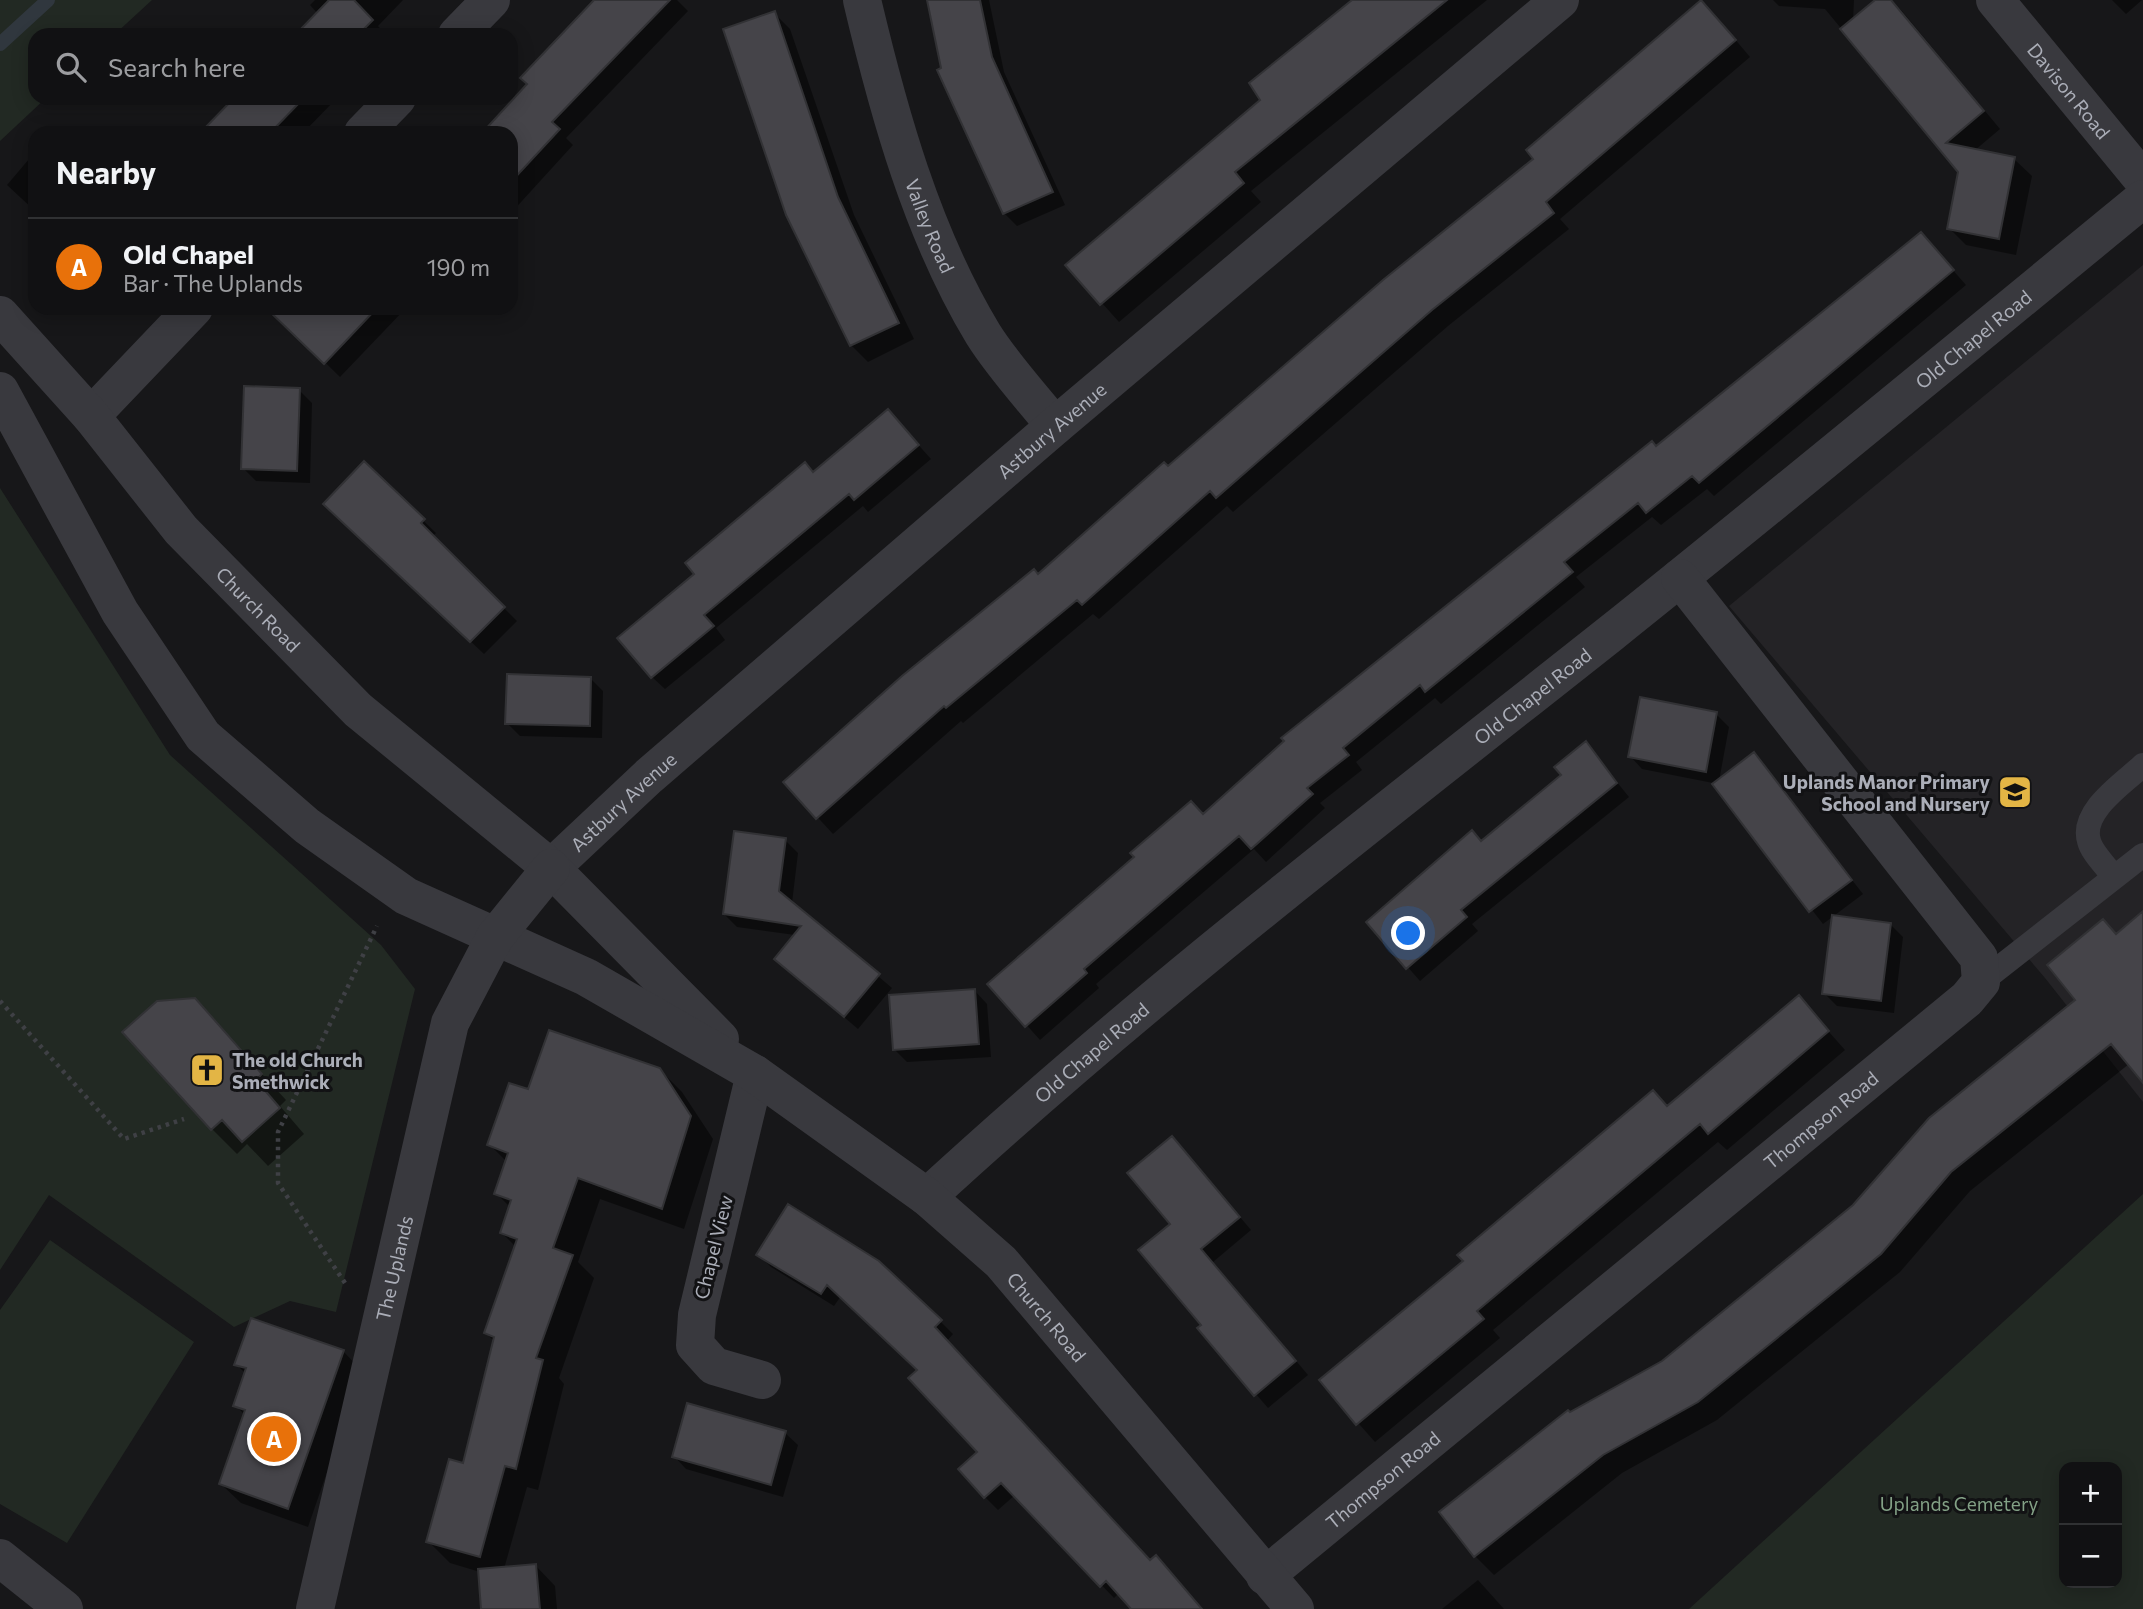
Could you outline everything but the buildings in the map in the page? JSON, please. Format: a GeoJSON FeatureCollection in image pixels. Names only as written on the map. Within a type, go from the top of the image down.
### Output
{"type":"FeatureCollection","features":[{"type":"Feature","properties":{"kind":"street"},"geometry":{"type":"LineString","coordinates":[[464,28],[491,0]]}},
{"type":"Feature","properties":{"kind":"street","name":"Valley Road"},"geometry":{"type":"LineString","coordinates":[[862,0],[881,82],[936,245],[984,335],[1055,426]]}},
{"type":"Feature","properties":{"kind":"street","name":"Astbury Avenue"},"geometry":{"type":"LineString","coordinates":[[551,868],[659,767],[1055,426],[1560,0]]}},
{"type":"Feature","properties":{"kind":"street","name":"Davison Road"},"geometry":{"type":"LineString","coordinates":[[1996,0],[2143,180]]}},
{"type":"Feature","properties":{"kind":"street"},"geometry":{"type":"LineString","coordinates":[[370,126],[390,105]]}},
{"type":"Feature","properties":{"kind":"street","name":"Old Chapel Road"},"geometry":{"type":"LineString","coordinates":[[927,1197],[1043,1090],[1296,883],[1680,578],[2143,199]]}},
{"type":"Feature","properties":{"kind":"street","name":"Church Road"},"geometry":{"type":"LineString","coordinates":[[0,315],[91,416],[181,530],[358,710],[551,868],[755,1074]]}},
{"type":"Feature","properties":{"kind":"street"},"geometry":{"type":"LineString","coordinates":[[91,416],[187,315]]}},
{"type":"Feature","properties":{"kind":"street","name":"Church Road"},"geometry":{"type":"LineString","coordinates":[[0,391],[120,612],[203,736],[307,826],[406,896],[586,977],[755,1074],[927,1197],[1001,1262],[1069,1339],[1295,1609]]}},
{"type":"Feature","properties":{"kind":"street"},"geometry":{"type":"LineString","coordinates":[[1680,578],[1979,958],[1981,982]]}},
{"type":"Feature","properties":{"kind":"street"},"geometry":{"type":"LineString","coordinates":[[495,937],[551,868]]}},
{"type":"Feature","properties":{"kind":"street","name":"The Uplands"},"geometry":{"type":"LineString","coordinates":[[315,1609],[450,1023],[495,937]]}},
{"type":"Feature","properties":{"kind":"street","name":"Thompson Road"},"geometry":{"type":"LineString","coordinates":[[1265,1576],[1957,1008],[1981,982]]}},
{"type":"Feature","properties":{"kind":"street","name":"Chapel View"},"geometry":{"type":"LineString","coordinates":[[755,1074],[697,1315],[695,1345],[713,1366],[762,1380]]}},
{"type":"Feature","properties":{"kind":"street"},"geometry":{"type":"LineString","coordinates":[[0,1558],[64,1609]]}},
{"type":"Feature","properties":{"kind":"lane"},"geometry":{"type":"LineString","coordinates":[[2114,877],[2089,843],[2087,825],[2098,808],[2143,765]]}},
{"type":"Feature","properties":{"kind":"lane"},"geometry":{"type":"LineString","coordinates":[[1981,982],[2143,855]]}},
{"type":"Feature","properties":{"kind":"path"},"geometry":{"type":"LineString","coordinates":[[350,1291],[278,1183],[278,1132],[380,920]]}},
{"type":"Feature","properties":{"kind":"path"},"geometry":{"type":"LineString","coordinates":[[0,1001],[124,1139],[184,1119]]}},
{"type":"Feature","properties":{"kind":"shaded area","name":"Uplands Manor Primary School and Nursery"},"geometry":{"type":"Polygon","coordinates":[[[2143,265],[2143,1102],[2045,978],[1729,606],[2143,265]]]}},
{"type":"Feature","properties":{"kind":"green space"},"geometry":{"type":"Polygon","coordinates":[[[0,0],[152,0],[122,28],[28,28],[28,105],[39,105],[0,141],[0,0]]]}},
{"type":"Feature","properties":{"kind":"green space"},"geometry":{"type":"Polygon","coordinates":[[[0,488],[170,755],[381,945],[415,989],[336,1312],[290,1301],[234,1327],[49,1195],[0,1270],[0,488]]]}},
{"type":"Feature","properties":{"kind":"green space","name":"Uplands Cemetery"},"geometry":{"type":"Polygon","coordinates":[[[2143,1194],[2143,1609],[1689,1609],[2143,1194]]]}},
{"type":"Feature","properties":{"kind":"green space"},"geometry":{"type":"Polygon","coordinates":[[[50,1240],[194,1342],[67,1543],[0,1504],[0,1310],[50,1240]]]}},
{"type":"Feature","properties":{"kind":"waterway"},"geometry":{"type":"LineString","coordinates":[[0,44],[48,0]]}},
{"type":"Feature","properties":{"kind":"place","name":"Uplands Manor Primary School and Nursery"},"geometry":{"type":"Point","coordinates":[2015,792]}},
{"type":"Feature","properties":{"kind":"place","name":"The old Church Smethwick"},"geometry":{"type":"Point","coordinates":[207,1070]}},
{"type":"Feature","properties":{"kind":"place","name":"Old Chapel"},"geometry":{"type":"Point","coordinates":[274,1439]}}]}
